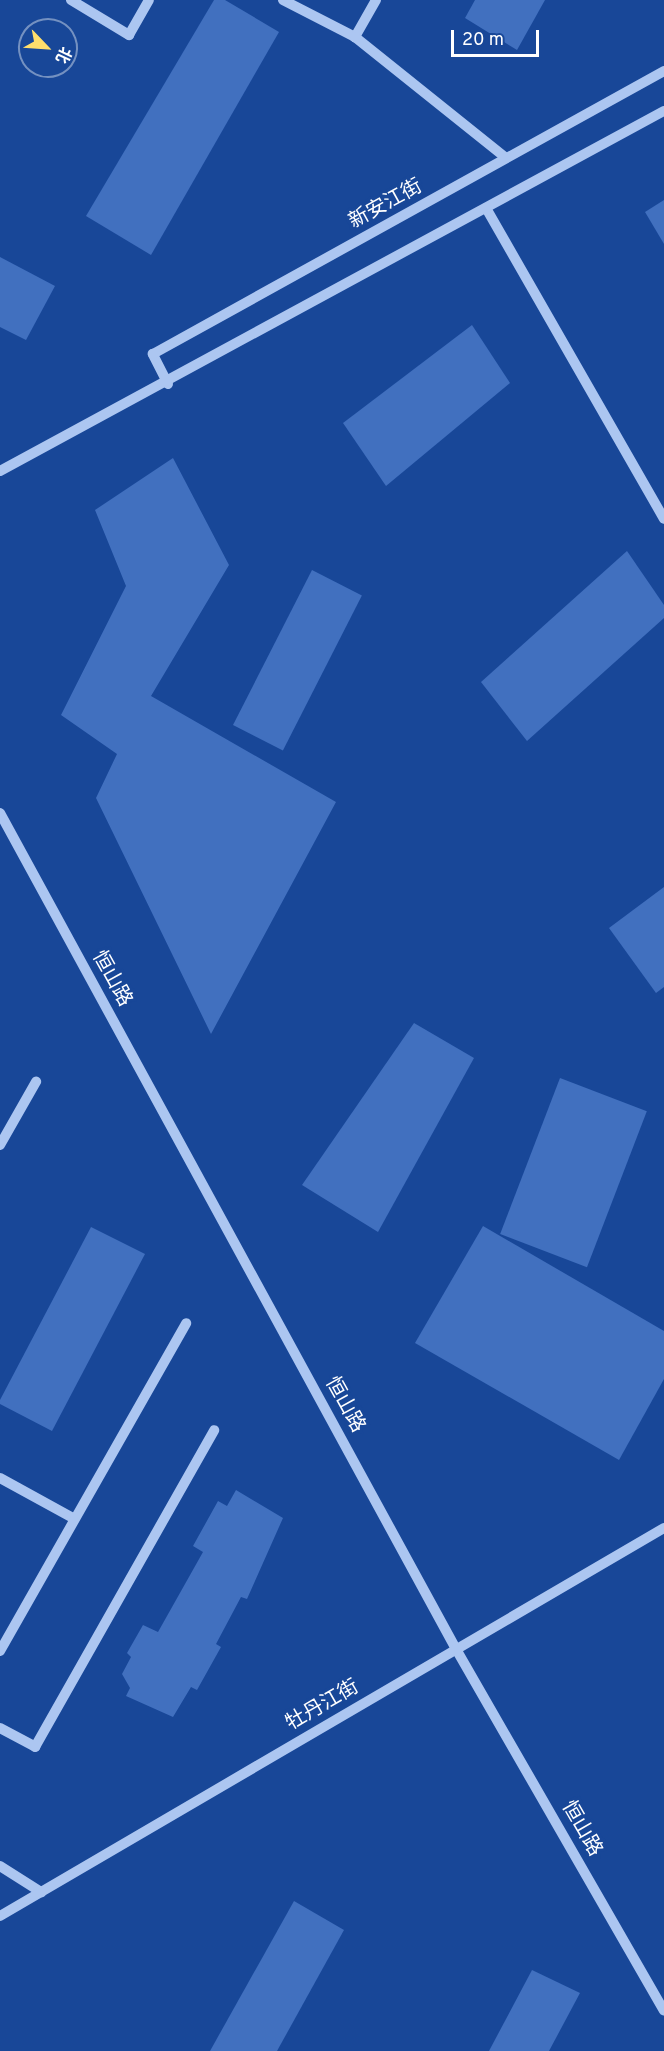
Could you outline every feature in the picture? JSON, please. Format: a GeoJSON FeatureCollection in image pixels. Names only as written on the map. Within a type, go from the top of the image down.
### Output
{"type":"FeatureCollection","features":[{"type":"Feature","properties":{"kind":"street"},"geometry":{"type":"LineString","coordinates":[[71,0],[129,35],[149,0]]}},
{"type":"Feature","properties":{"kind":"street"},"geometry":{"type":"LineString","coordinates":[[283,0],[355,37],[506,158]]}},
{"type":"Feature","properties":{"kind":"street"},"geometry":{"type":"LineString","coordinates":[[355,37],[376,0]]}},
{"type":"Feature","properties":{"kind":"street","name":"新安江街"},"geometry":{"type":"LineString","coordinates":[[168,384],[153,354],[664,71]]}},
{"type":"Feature","properties":{"kind":"street"},"geometry":{"type":"LineString","coordinates":[[0,471],[168,384],[664,111]]}},
{"type":"Feature","properties":{"kind":"street"},"geometry":{"type":"LineString","coordinates":[[486,208],[664,519]]}},
{"type":"Feature","properties":{"kind":"street","name":"恒山路"},"geometry":{"type":"LineString","coordinates":[[0,813],[456,1649],[664,2010]]}},
{"type":"Feature","properties":{"kind":"street"},"geometry":{"type":"LineString","coordinates":[[0,1145],[36,1082]]}},
{"type":"Feature","properties":{"kind":"street"},"geometry":{"type":"LineString","coordinates":[[0,1651],[186,1323]]}},
{"type":"Feature","properties":{"kind":"street"},"geometry":{"type":"LineString","coordinates":[[0,1728],[35,1747],[214,1430]]}},
{"type":"Feature","properties":{"kind":"street"},"geometry":{"type":"LineString","coordinates":[[0,1478],[75,1518]]}},
{"type":"Feature","properties":{"kind":"street","name":"牡丹江街"},"geometry":{"type":"LineString","coordinates":[[0,1916],[664,1528]]}},
{"type":"Feature","properties":{"kind":"street"},"geometry":{"type":"LineString","coordinates":[[0,1866],[41,1892]]}},
{"type":"Feature","properties":{"kind":"building"},"geometry":{"type":"Polygon","coordinates":[[[214,0],[225,0],[279,32],[151,255],[86,216],[214,0]]]}},
{"type":"Feature","properties":{"kind":"building"},"geometry":{"type":"Polygon","coordinates":[[[475,0],[545,0],[517,50],[465,18],[475,0]]]}},
{"type":"Feature","properties":{"kind":"building"},"geometry":{"type":"Polygon","coordinates":[[[664,200],[664,244],[645,212],[664,200]]]}},
{"type":"Feature","properties":{"kind":"building"},"geometry":{"type":"Polygon","coordinates":[[[0,257],[55,286],[26,340],[0,327],[0,257]]]}},
{"type":"Feature","properties":{"kind":"building"},"geometry":{"type":"Polygon","coordinates":[[[472,325],[510,383],[386,486],[343,423],[472,325]]]}},
{"type":"Feature","properties":{"kind":"building"},"geometry":{"type":"Polygon","coordinates":[[[173,458],[229,565],[151,696],[336,802],[211,1034],[96,798],[117,754],[61,715],[126,586],[95,510],[173,458]]]}},
{"type":"Feature","properties":{"kind":"building"},"geometry":{"type":"Polygon","coordinates":[[[627,551],[664,605],[664,618],[527,741],[481,682],[627,551]]]}},
{"type":"Feature","properties":{"kind":"building"},"geometry":{"type":"Polygon","coordinates":[[[312,570],[362,595],[283,750],[233,725],[312,570]]]}},
{"type":"Feature","properties":{"kind":"building"},"geometry":{"type":"Polygon","coordinates":[[[664,887],[664,987],[656,993],[609,928],[664,887]]]}},
{"type":"Feature","properties":{"kind":"building"},"geometry":{"type":"Polygon","coordinates":[[[414,1023],[474,1058],[378,1232],[302,1185],[414,1023]]]}},
{"type":"Feature","properties":{"kind":"building"},"geometry":{"type":"Polygon","coordinates":[[[560,1078],[647,1111],[587,1267],[500,1234],[560,1078]]]}},
{"type":"Feature","properties":{"kind":"building"},"geometry":{"type":"Polygon","coordinates":[[[483,1226],[664,1331],[664,1379],[619,1460],[415,1343],[483,1226]]]}},
{"type":"Feature","properties":{"kind":"building"},"geometry":{"type":"Polygon","coordinates":[[[91,1227],[145,1254],[52,1431],[0,1404],[0,1400],[91,1227]]]}},
{"type":"Feature","properties":{"kind":"building"},"geometry":{"type":"Polygon","coordinates":[[[236,1490],[283,1518],[247,1599],[241,1597],[216,1644],[221,1647],[197,1690],[191,1687],[173,1717],[126,1696],[130,1688],[122,1674],[131,1657],[127,1653],[143,1625],[158,1632],[203,1552],[193,1546],[218,1501],[227,1506],[236,1490]]]}},
{"type":"Feature","properties":{"kind":"building"},"geometry":{"type":"Polygon","coordinates":[[[294,1901],[344,1930],[277,2051],[210,2051],[294,1901]]]}},
{"type":"Feature","properties":{"kind":"building"},"geometry":{"type":"Polygon","coordinates":[[[532,1970],[580,1993],[549,2051],[489,2051],[532,1970]]]}}]}
